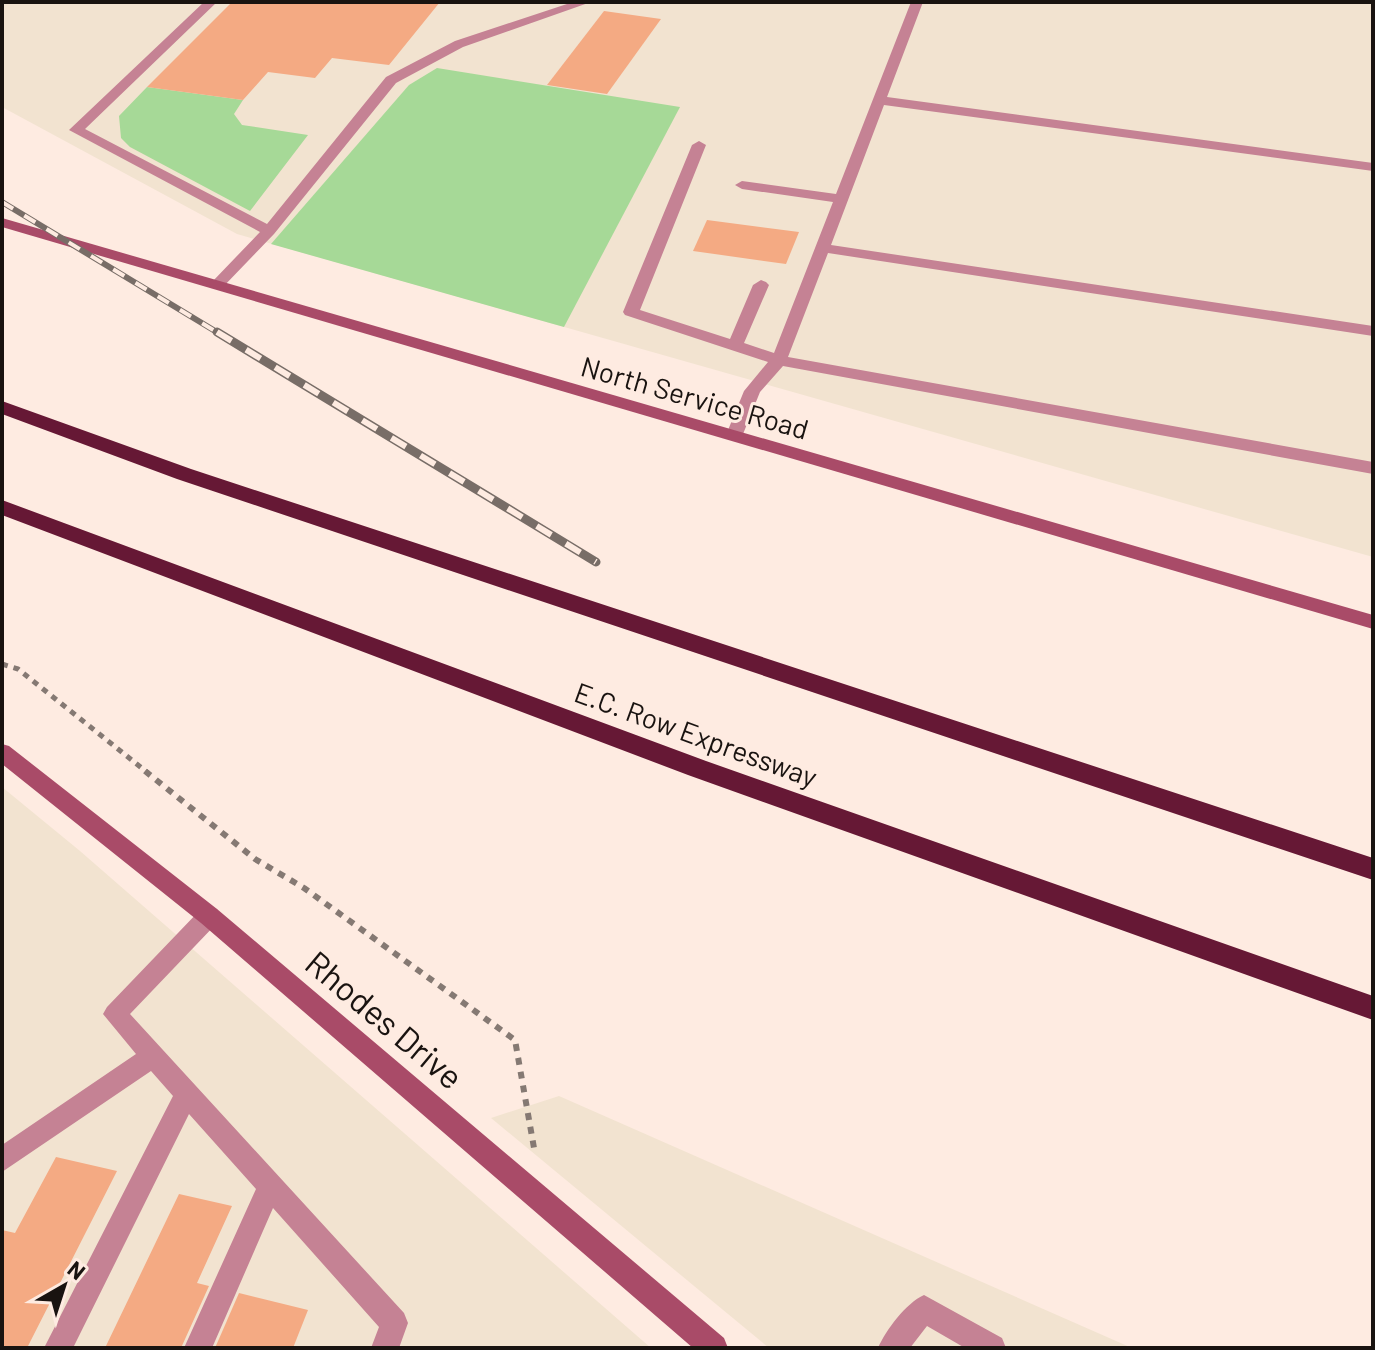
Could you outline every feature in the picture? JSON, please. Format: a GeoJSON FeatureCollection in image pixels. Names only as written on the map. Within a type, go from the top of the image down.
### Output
{"type":"FeatureCollection","features":[{"type":"Feature","properties":{"kind":"highway"},"geometry":{"type":"LineString","coordinates":[[2,407],[184,474],[1373,869]]}},
{"type":"Feature","properties":{"kind":"highway","name":"E.C. Row Expressway"},"geometry":{"type":"LineString","coordinates":[[2,507],[697,768],[1373,1008]]}},
{"type":"Feature","properties":{"kind":"street","name":"North Service Road"},"geometry":{"type":"LineString","coordinates":[[2,222],[1373,622]]}},
{"type":"Feature","properties":{"kind":"street","name":"Rhodes Drive"},"geometry":{"type":"LineString","coordinates":[[2,752],[209,916],[714,1348]]}},
{"type":"Feature","properties":{"kind":"lane"},"geometry":{"type":"LineString","coordinates":[[211,2],[76,130],[269,231]]}},
{"type":"Feature","properties":{"kind":"lane"},"geometry":{"type":"LineString","coordinates":[[217,285],[269,231],[391,80],[459,44],[585,2]]}},
{"type":"Feature","properties":{"kind":"lane"},"geometry":{"type":"LineString","coordinates":[[735,435],[752,391],[779,360],[917,2]]}},
{"type":"Feature","properties":{"kind":"lane"},"geometry":{"type":"LineString","coordinates":[[879,100],[1373,167]]}},
{"type":"Feature","properties":{"kind":"lane"},"geometry":{"type":"LineString","coordinates":[[699,145],[631,312],[779,360],[1373,468]]}},
{"type":"Feature","properties":{"kind":"lane"},"geometry":{"type":"LineString","coordinates":[[742,185],[841,199]]}},
{"type":"Feature","properties":{"kind":"lane"},"geometry":{"type":"LineString","coordinates":[[822,248],[1373,331]]}},
{"type":"Feature","properties":{"kind":"lane"},"geometry":{"type":"LineString","coordinates":[[735,345],[761,285]]}},
{"type":"Feature","properties":{"kind":"lane"},"geometry":{"type":"LineString","coordinates":[[209,916],[115,1014],[394,1323],[385,1348]]}},
{"type":"Feature","properties":{"kind":"lane"},"geometry":{"type":"LineString","coordinates":[[2,1160],[153,1056]]}},
{"type":"Feature","properties":{"kind":"lane"},"geometry":{"type":"LineString","coordinates":[[58,1348],[187,1093]]}},
{"type":"Feature","properties":{"kind":"lane"},"geometry":{"type":"LineString","coordinates":[[198,1348],[270,1186]]}},
{"type":"Feature","properties":{"kind":"lane"},"geometry":{"type":"LineString","coordinates":[[892,1348],[924,1309],[992,1348]]}},
{"type":"Feature","properties":{"kind":"path"},"geometry":{"type":"LineString","coordinates":[[2,664],[18,669],[255,859],[304,888],[515,1040],[543,1201]]}},
{"type":"Feature","properties":{"kind":"shaded area"},"geometry":{"type":"Polygon","coordinates":[[[2,2],[1373,2],[1373,557],[237,234],[2,107],[2,2]]]}},
{"type":"Feature","properties":{"kind":"shaded area"},"geometry":{"type":"Polygon","coordinates":[[[2,787],[80,851],[651,1348],[2,1348],[2,787]]]}},
{"type":"Feature","properties":{"kind":"shaded area"},"geometry":{"type":"Polygon","coordinates":[[[559,1096],[1132,1348],[769,1348],[491,1118],[559,1096]]]}},
{"type":"Feature","properties":{"kind":"green space"},"geometry":{"type":"Polygon","coordinates":[[[437,68],[680,107],[564,327],[271,244],[409,85],[437,68]]]}},
{"type":"Feature","properties":{"kind":"green space"},"geometry":{"type":"Polygon","coordinates":[[[147,87],[243,100],[234,114],[242,125],[308,135],[250,211],[130,147],[121,138],[119,116],[147,87]]]}},
{"type":"Feature","properties":{"kind":"building"},"geometry":{"type":"Polygon","coordinates":[[[232,2],[440,2],[389,65],[332,58],[315,78],[268,72],[243,100],[147,87],[232,2]]]}},
{"type":"Feature","properties":{"kind":"building"},"geometry":{"type":"Polygon","coordinates":[[[604,11],[661,19],[607,94],[547,85],[604,11]]]}},
{"type":"Feature","properties":{"kind":"building"},"geometry":{"type":"Polygon","coordinates":[[[707,220],[799,232],[786,264],[693,251],[707,220]]]}},
{"type":"Feature","properties":{"kind":"building"},"geometry":{"type":"Polygon","coordinates":[[[56,1157],[117,1171],[27,1348],[2,1348],[2,1230],[15,1233],[56,1157]]]}},
{"type":"Feature","properties":{"kind":"building"},"geometry":{"type":"Polygon","coordinates":[[[179,1194],[232,1206],[197,1283],[209,1286],[181,1348],[105,1348],[179,1194]]]}},
{"type":"Feature","properties":{"kind":"building"},"geometry":{"type":"Polygon","coordinates":[[[239,1293],[308,1310],[293,1348],[215,1348],[239,1293]]]}},
{"type":"Feature","properties":{"kind":"railway"},"geometry":{"type":"LineString","coordinates":[[2,202],[220,334]]}},
{"type":"Feature","properties":{"kind":"railway"},"geometry":{"type":"LineString","coordinates":[[217,332],[596,562]]}}]}
